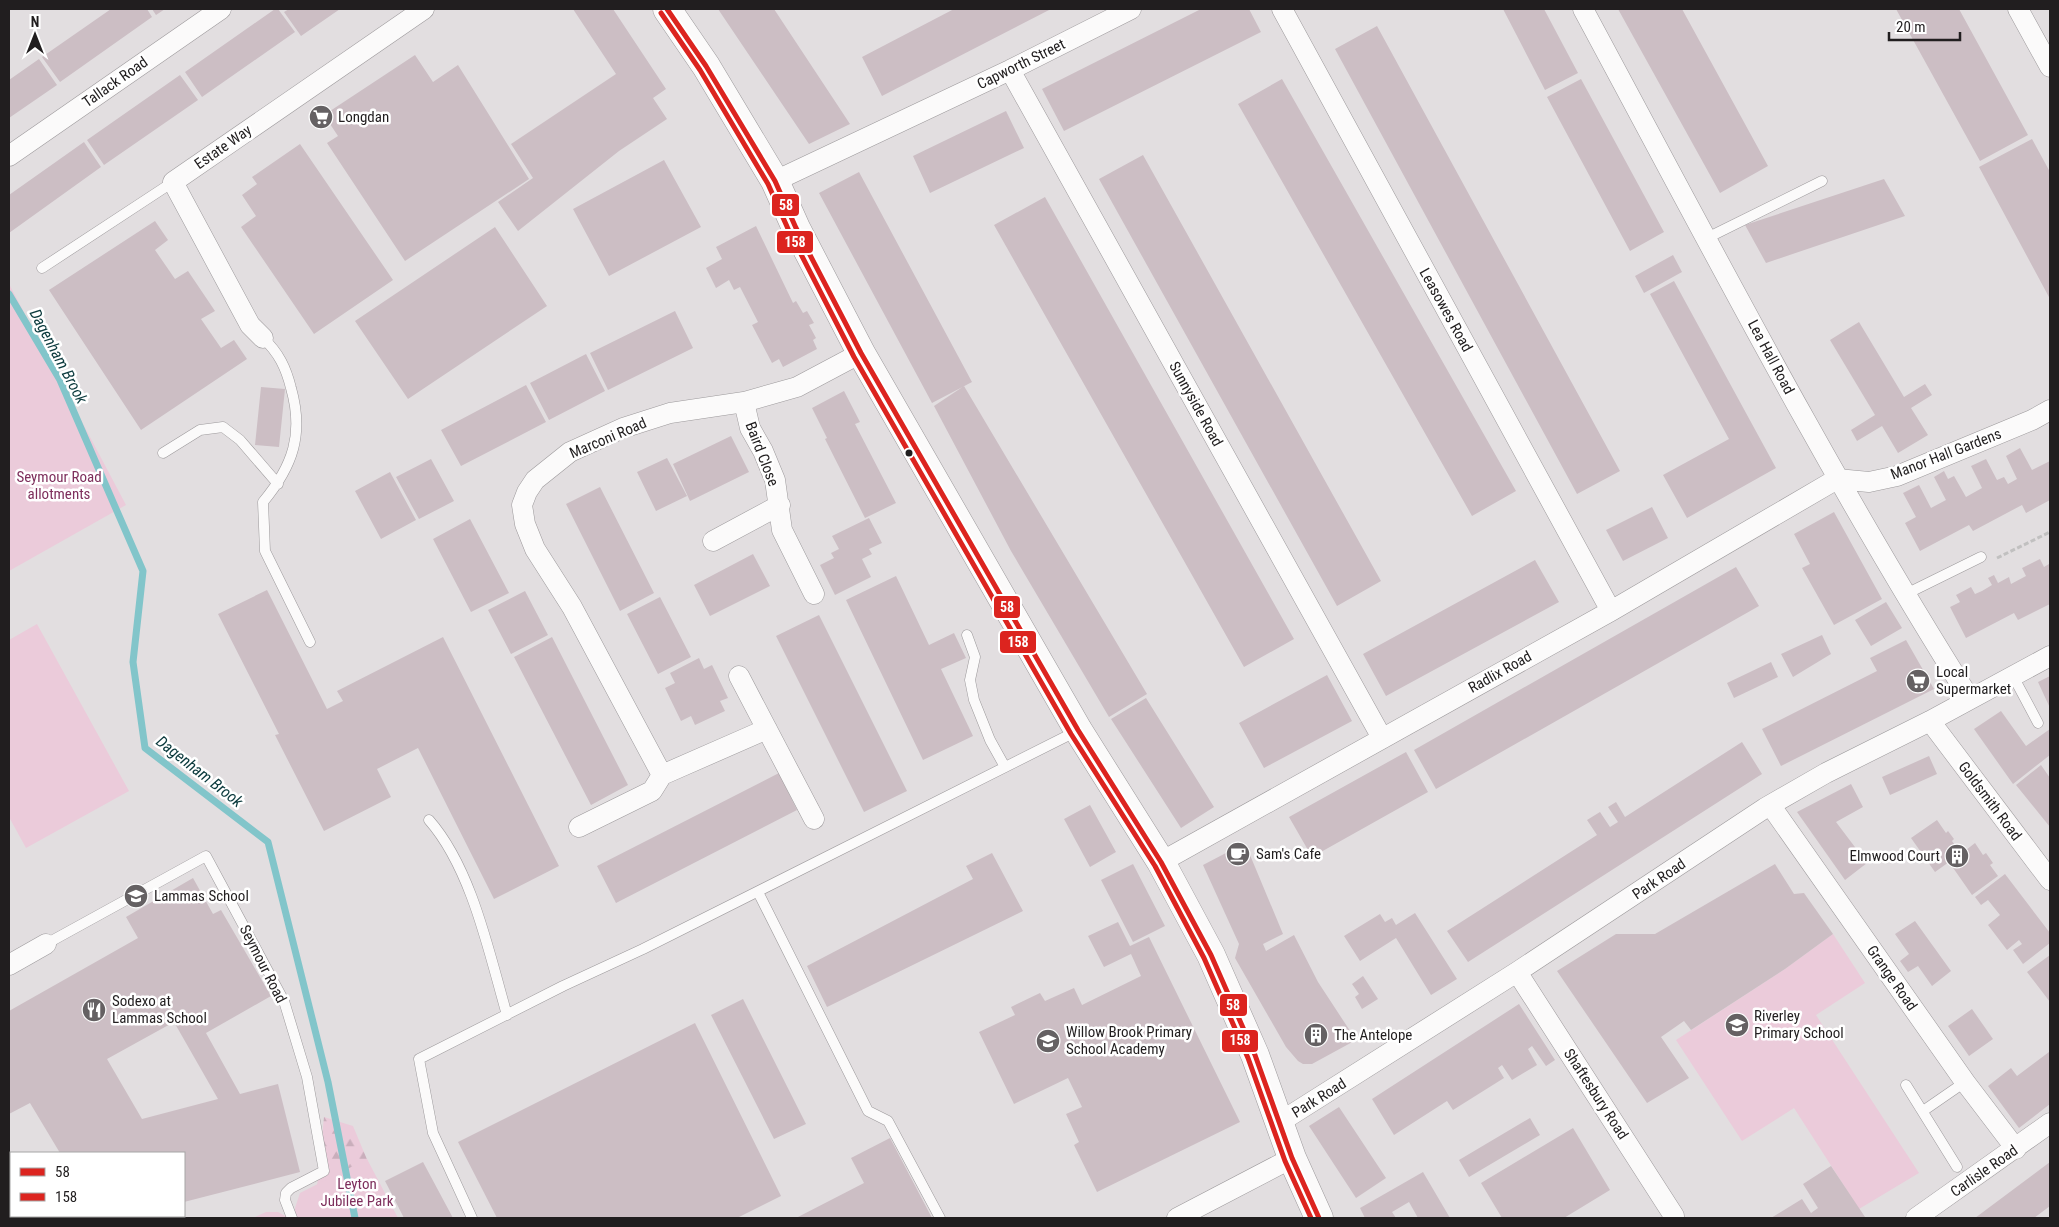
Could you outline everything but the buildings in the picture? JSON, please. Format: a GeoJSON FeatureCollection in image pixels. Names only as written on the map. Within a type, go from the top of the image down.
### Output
{"type":"FeatureCollection","features":[{"type":"Feature","properties":{"kind":"main road"},"geometry":{"type":"LineString","coordinates":[[667,9],[706,66],[775,181],[796,228],[861,353],[1078,730],[1161,862],[1228,989],[1280,1122],[1292,1158],[1319,1218]]}},
{"type":"Feature","properties":{"kind":"street","name":"Tallack Road"},"geometry":{"type":"LineString","coordinates":[[9,156],[221,9]]}},
{"type":"Feature","properties":{"kind":"street","name":"Estate Way"},"geometry":{"type":"LineString","coordinates":[[173,182],[424,9]]}},
{"type":"Feature","properties":{"kind":"street","name":"Capworth Street"},"geometry":{"type":"LineString","coordinates":[[775,181],[1010,70],[1131,9]]}},
{"type":"Feature","properties":{"kind":"street","name":"Leasowes Road"},"geometry":{"type":"LineString","coordinates":[[1282,9],[1611,611]]}},
{"type":"Feature","properties":{"kind":"street","name":"Lea Hall Road"},"geometry":{"type":"LineString","coordinates":[[1583,9],[1838,479],[1904,595],[1970,699]]}},
{"type":"Feature","properties":{"kind":"street"},"geometry":{"type":"LineString","coordinates":[[2018,9],[2050,67]]}},
{"type":"Feature","properties":{"kind":"street","name":"Sunnyside Road"},"geometry":{"type":"LineString","coordinates":[[1010,70],[1382,738]]}},
{"type":"Feature","properties":{"kind":"street"},"geometry":{"type":"LineString","coordinates":[[173,182],[250,325],[263,338]]}},
{"type":"Feature","properties":{"kind":"street","name":"Marconi Road"},"geometry":{"type":"LineString","coordinates":[[662,775],[572,607],[534,549],[525,524],[522,505],[534,480],[570,452],[623,428],[670,413],[744,402],[797,387],[861,353]]}},
{"type":"Feature","properties":{"kind":"street","name":"Baird Close"},"geometry":{"type":"LineString","coordinates":[[744,402],[750,428],[763,451],[775,480],[782,530],[814,594]]}},
{"type":"Feature","properties":{"kind":"street","name":"Manor Hall Gardens"},"geometry":{"type":"LineString","coordinates":[[1838,479],[1869,482],[1897,476],[2032,420],[2050,410]]}},
{"type":"Feature","properties":{"kind":"street","name":"Radlix Road"},"geometry":{"type":"LineString","coordinates":[[1161,862],[1611,611],[1838,479]]}},
{"type":"Feature","properties":{"kind":"street","name":"Baird Close"},"geometry":{"type":"LineString","coordinates":[[713,541],[780,505]]}},
{"type":"Feature","properties":{"kind":"street","name":"Park Road"},"geometry":{"type":"LineString","coordinates":[[1280,1122],[1517,972],[1765,808],[1826,773],[1930,721],[2050,656]]}},
{"type":"Feature","properties":{"kind":"street"},"geometry":{"type":"LineString","coordinates":[[739,676],[814,819]]}},
{"type":"Feature","properties":{"kind":"street","name":"Goldsmith Road"},"geometry":{"type":"LineString","coordinates":[[1930,721],[2050,880]]}},
{"type":"Feature","properties":{"kind":"street"},"geometry":{"type":"LineString","coordinates":[[580,827],[652,791],[662,775],[767,729]]}},
{"type":"Feature","properties":{"kind":"street","name":"Grange Road"},"geometry":{"type":"LineString","coordinates":[[1770,806],[1965,1082],[2016,1149]]}},
{"type":"Feature","properties":{"kind":"street","name":"Seymour Road"},"geometry":{"type":"LineString","coordinates":[[9,965],[46,944]]}},
{"type":"Feature","properties":{"kind":"street","name":"Shaftesbury Road"},"geometry":{"type":"LineString","coordinates":[[1517,972],[1674,1216]]}},
{"type":"Feature","properties":{"kind":"street","name":"Carlisle Road"},"geometry":{"type":"LineString","coordinates":[[1927,1215],[2050,1123]]}},
{"type":"Feature","properties":{"kind":"street"},"geometry":{"type":"LineString","coordinates":[[1178,1218],[1292,1158]]}},
{"type":"Feature","properties":{"kind":"lane"},"geometry":{"type":"LineString","coordinates":[[1707,238],[1822,181]]}},
{"type":"Feature","properties":{"kind":"lane"},"geometry":{"type":"LineString","coordinates":[[42,268],[173,182]]}},
{"type":"Feature","properties":{"kind":"lane"},"geometry":{"type":"LineString","coordinates":[[263,338],[276,350],[286,368],[298,409],[297,440],[278,484],[263,502],[265,551],[310,642]]}},
{"type":"Feature","properties":{"kind":"lane"},"geometry":{"type":"LineString","coordinates":[[163,453],[200,430],[223,427],[240,440],[278,484]]}},
{"type":"Feature","properties":{"kind":"lane"},"geometry":{"type":"LineString","coordinates":[[1904,595],[1978,558]]}},
{"type":"Feature","properties":{"kind":"lane"},"geometry":{"type":"LineString","coordinates":[[966,635],[974,651],[970,680],[974,700],[990,740],[1005,767]]}},
{"type":"Feature","properties":{"kind":"lane"},"geometry":{"type":"LineString","coordinates":[[2013,676],[2038,723]]}},
{"type":"Feature","properties":{"kind":"lane"},"geometry":{"type":"LineString","coordinates":[[472,1218],[433,1133],[419,1059],[758,892],[1078,730]]}},
{"type":"Feature","properties":{"kind":"lane"},"geometry":{"type":"LineString","coordinates":[[430,820],[440,832],[464,876],[507,1014]]}},
{"type":"Feature","properties":{"kind":"lane","name":"Seymour Road"},"geometry":{"type":"LineString","coordinates":[[46,944],[206,856],[284,1001],[307,1077],[324,1171],[291,1188],[286,1193],[285,1200],[292,1218]]}},
{"type":"Feature","properties":{"kind":"lane"},"geometry":{"type":"LineString","coordinates":[[758,892],[868,1111],[888,1121],[940,1218]]}},
{"type":"Feature","properties":{"kind":"lane"},"geometry":{"type":"LineString","coordinates":[[1922,1111],[1965,1082]]}},
{"type":"Feature","properties":{"kind":"lane"},"geometry":{"type":"LineString","coordinates":[[1906,1085],[1957,1167]]}},
{"type":"Feature","properties":{"kind":"path"},"geometry":{"type":"LineString","coordinates":[[1978,558],[1984,565],[2050,532]]}},
{"type":"Feature","properties":{"kind":"green space","name":"Seymour Road allotments"},"geometry":{"type":"Polygon","coordinates":[[[9,284],[126,505],[9,571],[9,284]]]}},
{"type":"Feature","properties":{"kind":"green space"},"geometry":{"type":"Polygon","coordinates":[[[37,624],[129,791],[26,848],[9,817],[9,640],[37,624]]]}},
{"type":"Feature","properties":{"kind":"green space"},"geometry":{"type":"Polygon","coordinates":[[[1833,934],[1865,983],[1816,1015],[1919,1173],[1859,1209],[1794,1108],[1742,1141],[1676,1040],[1785,969],[1833,934]]]}},
{"type":"Feature","properties":{"kind":"green space"},"geometry":{"type":"Polygon","coordinates":[[[324,1117],[353,1126],[384,1200],[316,1197],[324,1117]]]}},
{"type":"Feature","properties":{"kind":"green space","name":"Leyton Jubilee Park"},"geometry":{"type":"Polygon","coordinates":[[[367,1159],[398,1218],[295,1218],[295,1208],[300,1193],[367,1159]]]}},
{"type":"Feature","properties":{"kind":"green space","name":"Leyton Jubilee Park"},"geometry":{"type":"Polygon","coordinates":[[[266,1212],[278,1212],[289,1218],[253,1218],[266,1212]]]}},
{"type":"Feature","properties":{"kind":"waterway","name":"Dagenham Brook"},"geometry":{"type":"LineString","coordinates":[[9,294],[60,380],[143,571],[133,662],[145,748],[268,842],[328,1082],[355,1218]]}},
{"type":"Feature","properties":{"kind":"transit line","name":"58"},"geometry":{"type":"LineString","coordinates":[[667,9],[706,66],[775,181],[796,228],[861,353],[1078,730],[1161,862],[1211,955],[1255,1055],[1292,1158],[1319,1218]]}},
{"type":"Feature","properties":{"kind":"transit line","name":"158"},"geometry":{"type":"LineString","coordinates":[[661,13],[700,70],[768,184],[789,231],[854,357],[1071,734],[1155,866],[1204,958],[1248,1058],[1285,1161],[1311,1218]]}},
{"type":"Feature","properties":{"kind":"place","name":"Longdan"},"geometry":{"type":"Point","coordinates":[321,117]}},
{"type":"Feature","properties":{"kind":"place","name":"Local Supermarket"},"geometry":{"type":"Point","coordinates":[1918,681]}},
{"type":"Feature","properties":{"kind":"place","name":"Sam's Cafe"},"geometry":{"type":"Point","coordinates":[1238,854]}},
{"type":"Feature","properties":{"kind":"place","name":"Elmwood Court"},"geometry":{"type":"Point","coordinates":[1957,856]}},
{"type":"Feature","properties":{"kind":"place","name":"Lammas School"},"geometry":{"type":"Point","coordinates":[136,896]}},
{"type":"Feature","properties":{"kind":"place","name":"Sodexo at Lammas School"},"geometry":{"type":"Point","coordinates":[94,1010]}},
{"type":"Feature","properties":{"kind":"place","name":"Riverley Primary School"},"geometry":{"type":"Point","coordinates":[1737,1025]}},
{"type":"Feature","properties":{"kind":"place","name":"The Antelope"},"geometry":{"type":"Point","coordinates":[1316,1035]}},
{"type":"Feature","properties":{"kind":"place","name":"Willow Brook Primary School Academy"},"geometry":{"type":"Point","coordinates":[1048,1041]}}]}
